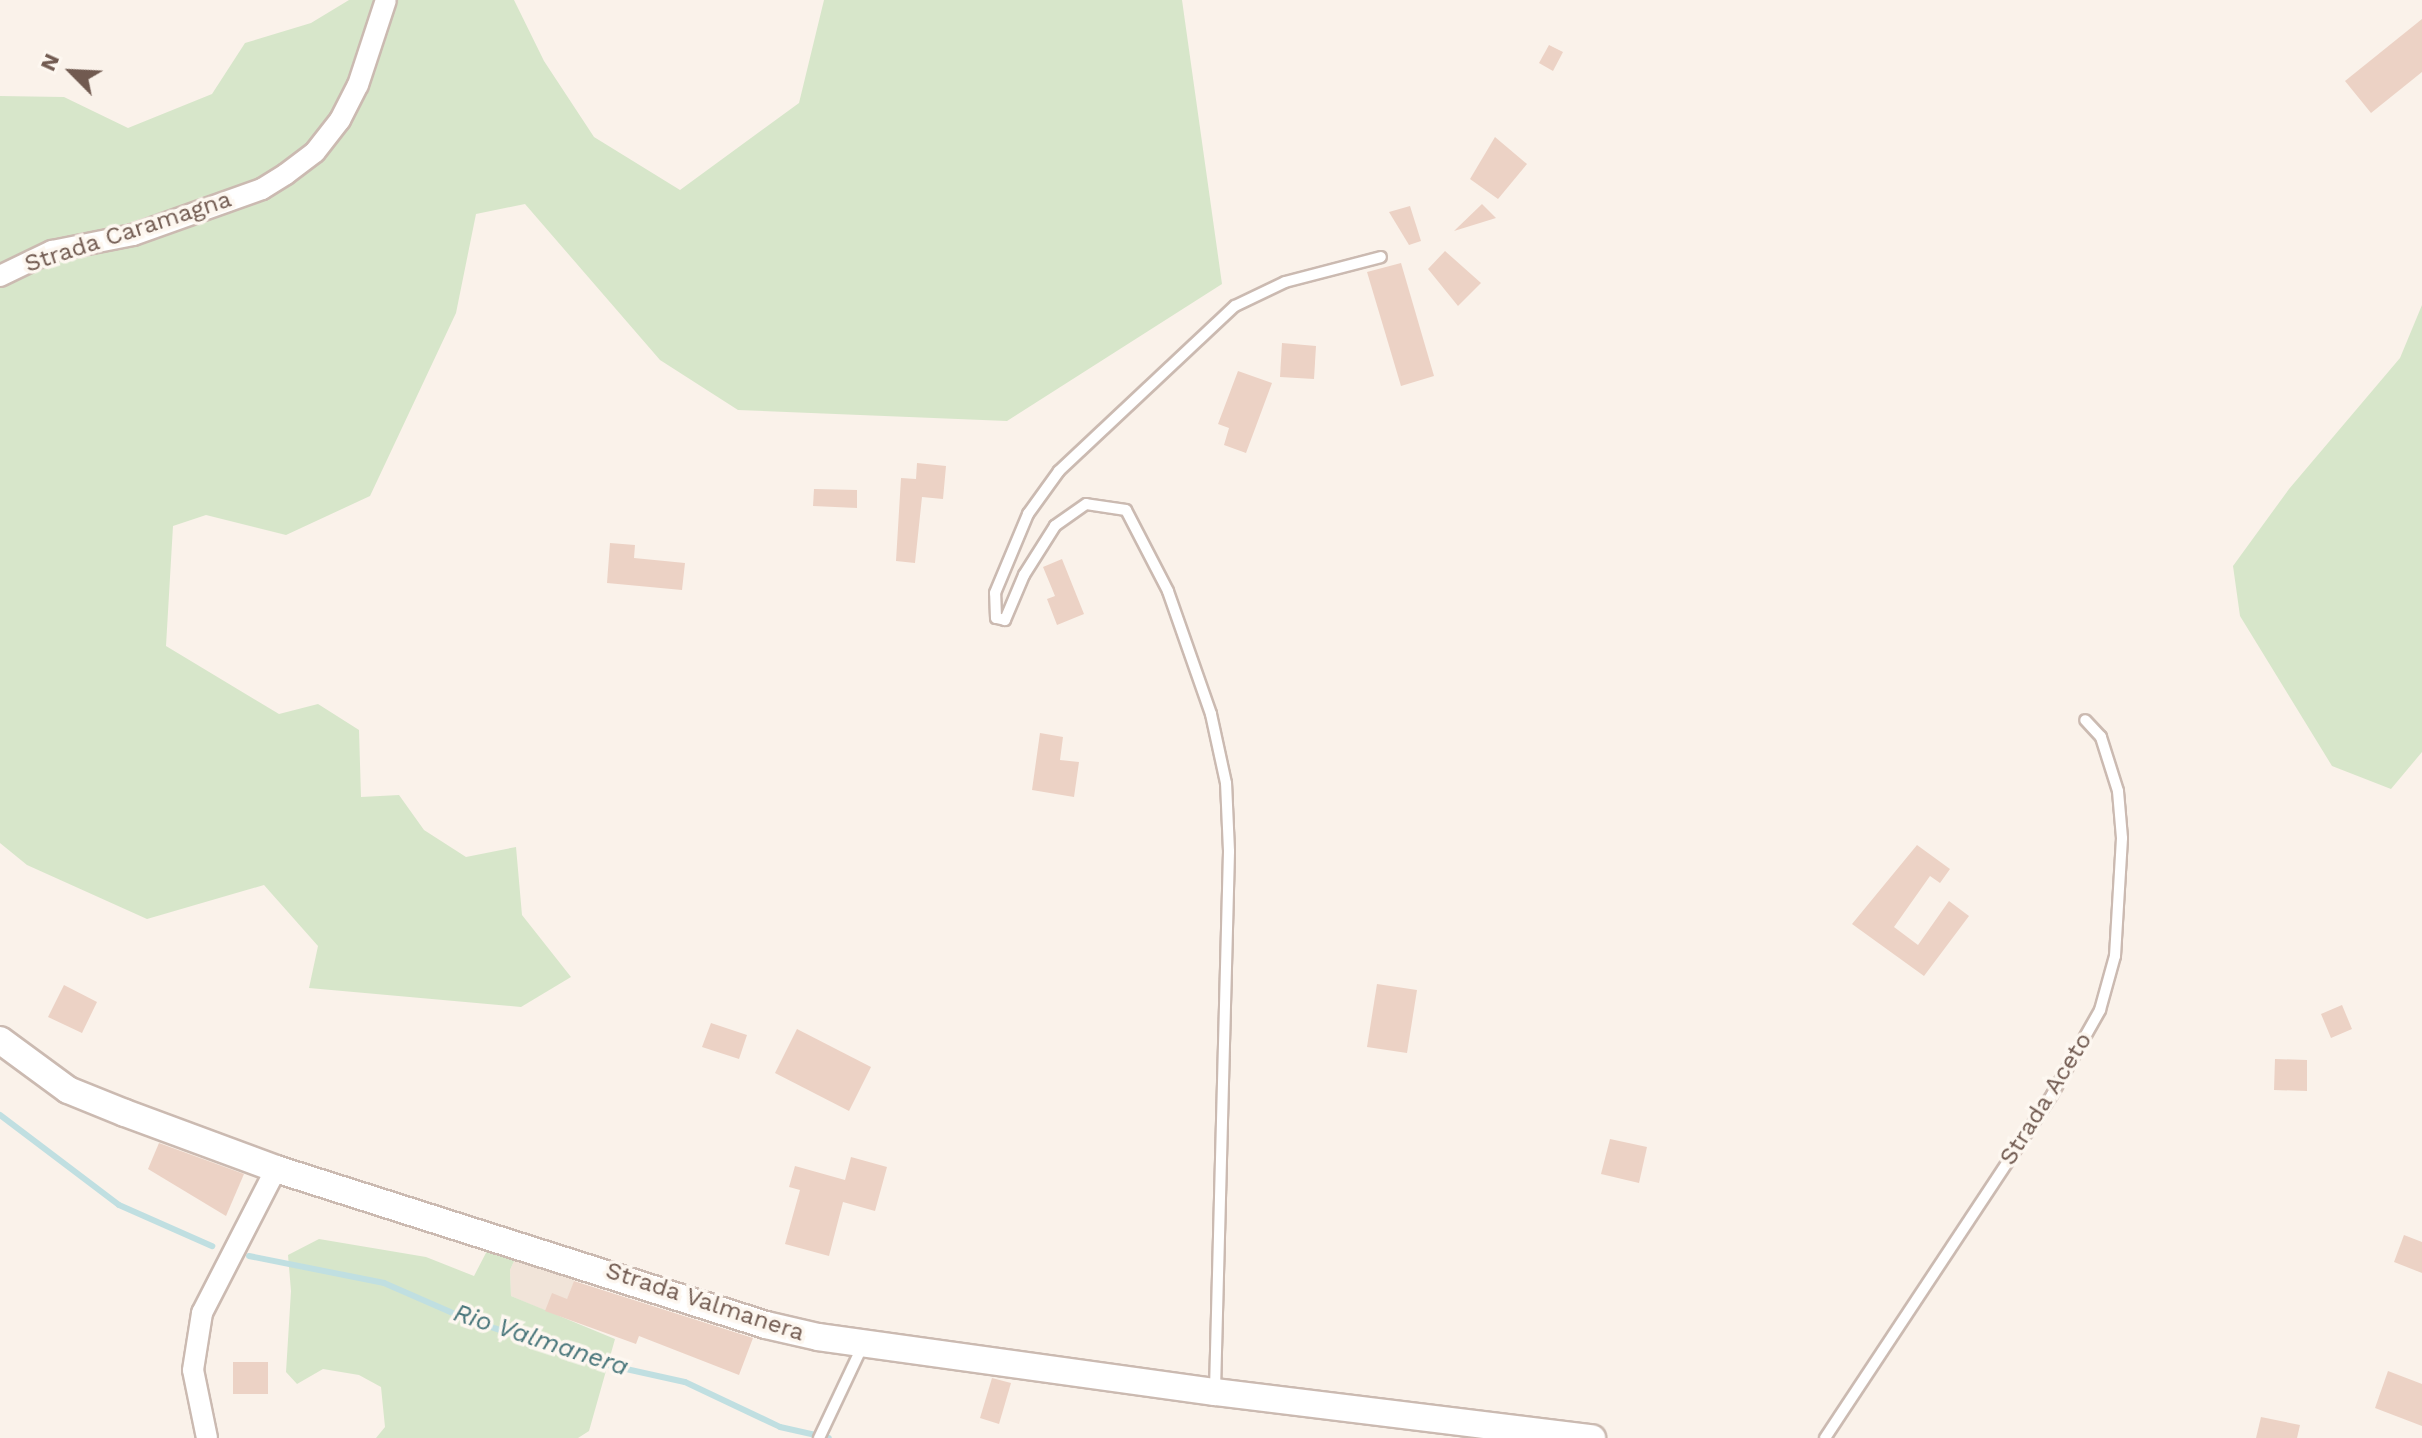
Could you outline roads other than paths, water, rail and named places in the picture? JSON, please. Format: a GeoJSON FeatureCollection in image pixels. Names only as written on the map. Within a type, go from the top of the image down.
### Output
{"type":"FeatureCollection","features":[{"type":"Feature","properties":{"kind":"street","name":"Strada Caramagna"},"geometry":{"type":"LineString","coordinates":[[0,276],[52,251],[133,235],[262,189],[286,174],[315,152],[340,120],[358,85],[386,0]]}},
{"type":"Feature","properties":{"kind":"street","name":"Strada Valmanera"},"geometry":{"type":"LineString","coordinates":[[0,1040],[68,1090],[276,1169],[766,1325],[864,1344],[1215,1392],[1592,1438]]}},
{"type":"Feature","properties":{"kind":"street"},"geometry":{"type":"LineString","coordinates":[[207,1438],[193,1370],[195,1340],[223,1272],[276,1169]]}},
{"type":"Feature","properties":{"kind":"lane"},"geometry":{"type":"LineString","coordinates":[[1215,1392],[1229,851],[1226,783],[1211,714],[1168,591],[1126,510],[1086,504],[1055,526],[1024,575],[1005,620],[996,618],[995,593],[1028,514],[1051,480],[1235,306],[1285,282],[1381,257]]}},
{"type":"Feature","properties":{"kind":"lane","name":"Strada Aceto"},"geometry":{"type":"LineString","coordinates":[[1825,1438],[2052,1095],[2100,1010],[2115,956],[2122,838],[2118,791],[2101,737],[2085,720]]}},
{"type":"Feature","properties":{"kind":"lane"},"geometry":{"type":"LineString","coordinates":[[819,1438],[864,1344]]}},
{"type":"Feature","properties":{"kind":"waterway","name":"Rio Valmanera"},"geometry":{"type":"LineString","coordinates":[[0,1115],[119,1205],[212,1246]]}},
{"type":"Feature","properties":{"kind":"waterway","name":"Rio Valmanera"},"geometry":{"type":"LineString","coordinates":[[249,1256],[384,1283],[462,1317],[590,1361],[685,1382],[780,1427],[829,1438]]}}]}
